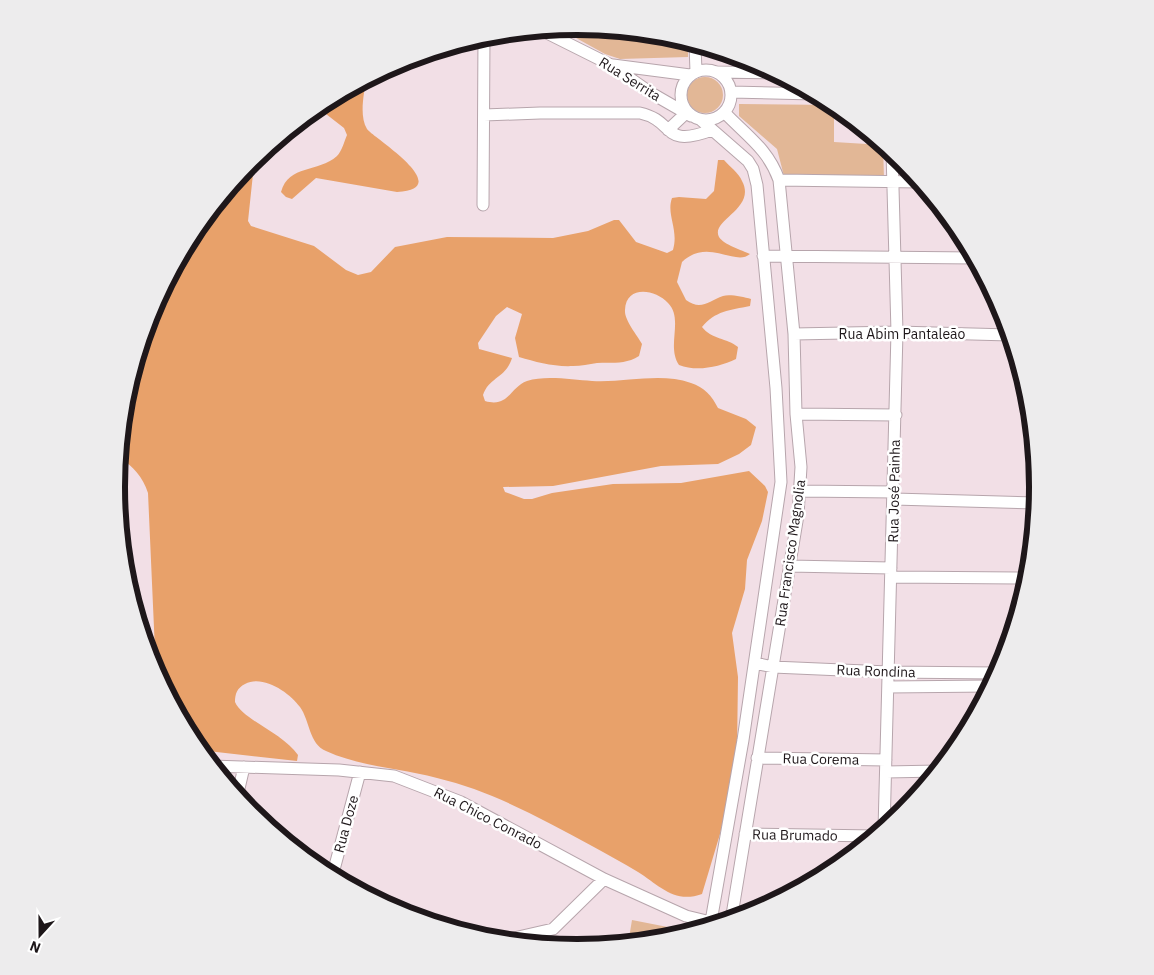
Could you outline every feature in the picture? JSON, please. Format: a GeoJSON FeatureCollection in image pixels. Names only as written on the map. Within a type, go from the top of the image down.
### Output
{"type":"FeatureCollection","features":[{"type":"Feature","properties":{"kind":"street","name":"Rua Serrita"},"geometry":{"type":"LineString","coordinates":[[553,36],[611,65],[652,93],[693,117]]}},
{"type":"Feature","properties":{"kind":"street"},"geometry":{"type":"LineString","coordinates":[[483,205],[484,45]]}},
{"type":"Feature","properties":{"kind":"street"},"geometry":{"type":"LineString","coordinates":[[693,74],[695,50]]}},
{"type":"Feature","properties":{"kind":"street"},"geometry":{"type":"LineString","coordinates":[[611,65],[693,74],[703,70],[756,72]]}},
{"type":"Feature","properties":{"kind":"street"},"geometry":{"type":"LineString","coordinates":[[668,130],[693,117],[710,121],[725,113],[731,100],[732,92],[729,84],[717,72]]}},
{"type":"Feature","properties":{"kind":"street","name":"Rua Serrita"},"geometry":{"type":"LineString","coordinates":[[693,74],[683,84],[680,96],[683,107],[693,117]]}},
{"type":"Feature","properties":{"kind":"street"},"geometry":{"type":"LineString","coordinates":[[732,92],[799,94]]}},
{"type":"Feature","properties":{"kind":"street"},"geometry":{"type":"LineString","coordinates":[[484,115],[640,113],[652,118],[677,136],[685,137],[712,130]]}},
{"type":"Feature","properties":{"kind":"street","name":"Rua Francisco Magnolia"},"geometry":{"type":"LineString","coordinates":[[725,113],[763,150],[772,162],[779,180],[794,334],[796,414],[801,467],[800,491],[789,566],[732,912]]}},
{"type":"Feature","properties":{"kind":"street","name":"Rua Francisco Magnolia"},"geometry":{"type":"LineString","coordinates":[[693,117],[742,155],[753,169],[757,185],[776,388],[781,482],[755,663],[714,919]]}},
{"type":"Feature","properties":{"kind":"street","name":"Rua José Painha"},"geometry":{"type":"LineString","coordinates":[[884,819],[897,332],[892,163]]}},
{"type":"Feature","properties":{"kind":"street"},"geometry":{"type":"LineString","coordinates":[[779,180],[910,182]]}},
{"type":"Feature","properties":{"kind":"street"},"geometry":{"type":"LineString","coordinates":[[763,256],[967,258]]}},
{"type":"Feature","properties":{"kind":"street","name":"Rua Abim Pantaleão"},"geometry":{"type":"LineString","coordinates":[[794,334],[897,332],[1002,335]]}},
{"type":"Feature","properties":{"kind":"street"},"geometry":{"type":"LineString","coordinates":[[796,414],[896,415]]}},
{"type":"Feature","properties":{"kind":"street"},"geometry":{"type":"LineString","coordinates":[[800,491],[1029,503]]}},
{"type":"Feature","properties":{"kind":"street"},"geometry":{"type":"LineString","coordinates":[[789,566],[1021,578]]}},
{"type":"Feature","properties":{"kind":"street","name":"Rua Rondina"},"geometry":{"type":"LineString","coordinates":[[755,663],[773,667],[888,672],[990,673]]}},
{"type":"Feature","properties":{"kind":"street","name":"Rua Rondina"},"geometry":{"type":"LineString","coordinates":[[888,686],[984,686]]}},
{"type":"Feature","properties":{"kind":"street","name":"Rua Corema"},"geometry":{"type":"LineString","coordinates":[[757,758],[930,770]]}},
{"type":"Feature","properties":{"kind":"street","name":"Rua Chico Conrado"},"geometry":{"type":"LineString","coordinates":[[221,766],[360,772],[394,776],[462,802],[604,879],[686,916],[704,922]]}},
{"type":"Feature","properties":{"kind":"street"},"geometry":{"type":"LineString","coordinates":[[239,788],[244,767]]}},
{"type":"Feature","properties":{"kind":"street","name":"Rua Doze"},"geometry":{"type":"LineString","coordinates":[[334,869],[360,772]]}},
{"type":"Feature","properties":{"kind":"street","name":"Rua Brumado"},"geometry":{"type":"LineString","coordinates":[[745,834],[865,836]]}},
{"type":"Feature","properties":{"kind":"street"},"geometry":{"type":"LineString","coordinates":[[522,936],[553,929],[604,879]]}},
{"type":"Feature","properties":{"kind":"shaded area"},"geometry":{"type":"Polygon","coordinates":[[[571,35],[636,39],[688,49],[688,57],[620,59],[605,54],[571,35]]]}},
{"type":"Feature","properties":{"kind":"shaded area"},"geometry":{"type":"Polygon","coordinates":[[[705,77],[718,82],[723,95],[718,108],[705,113],[692,108],[687,95],[692,82],[705,77]]]}},
{"type":"Feature","properties":{"kind":"shaded area"},"geometry":{"type":"Polygon","coordinates":[[[365,89],[363,118],[367,129],[406,162],[415,173],[419,182],[413,189],[397,192],[316,178],[292,199],[286,197],[281,192],[290,177],[321,165],[337,156],[342,149],[347,135],[344,128],[324,112],[365,89]]]}},
{"type":"Feature","properties":{"kind":"shaded area"},"geometry":{"type":"Polygon","coordinates":[[[739,104],[818,105],[834,116],[834,142],[872,144],[883,155],[884,179],[784,176],[777,149],[739,116],[739,104]]]}},
{"type":"Feature","properties":{"kind":"shaded area"},"geometry":{"type":"Polygon","coordinates":[[[718,160],[724,160],[741,178],[745,191],[739,207],[721,225],[718,231],[719,237],[733,247],[750,254],[744,257],[711,252],[701,252],[692,255],[682,262],[677,282],[686,300],[696,305],[705,304],[726,295],[751,299],[750,306],[718,314],[702,327],[710,334],[738,347],[736,359],[708,368],[693,368],[679,365],[675,358],[674,350],[675,317],[673,309],[662,298],[649,292],[636,293],[630,296],[627,302],[625,314],[642,344],[639,356],[628,361],[559,366],[519,357],[515,338],[522,314],[507,307],[496,316],[478,343],[479,349],[512,358],[506,370],[489,384],[483,395],[485,401],[499,402],[509,396],[521,384],[534,379],[604,381],[667,378],[700,387],[710,396],[718,408],[746,419],[756,427],[751,445],[739,454],[718,464],[661,466],[553,486],[503,487],[505,492],[524,499],[532,499],[552,493],[613,484],[681,483],[749,471],[765,486],[768,492],[762,521],[747,560],[745,589],[732,633],[738,677],[737,750],[720,834],[702,894],[683,897],[667,892],[627,865],[516,807],[477,790],[423,775],[353,761],[326,751],[316,743],[296,702],[276,686],[268,683],[260,681],[245,684],[237,692],[235,702],[246,715],[291,747],[298,755],[297,761],[210,751],[185,714],[171,688],[155,650],[148,493],[137,472],[125,461],[125,458],[133,399],[140,370],[159,314],[185,261],[201,236],[218,212],[255,170],[253,174],[248,221],[251,226],[314,246],[346,270],[358,275],[371,272],[395,247],[447,237],[553,238],[588,231],[614,220],[619,220],[636,242],[667,253],[673,250],[675,235],[670,210],[672,198],[706,199],[714,191],[718,160]]]}},
{"type":"Feature","properties":{"kind":"shaded area"},"geometry":{"type":"Polygon","coordinates":[[[632,920],[676,929],[636,936],[629,937],[632,920]]]}}]}
